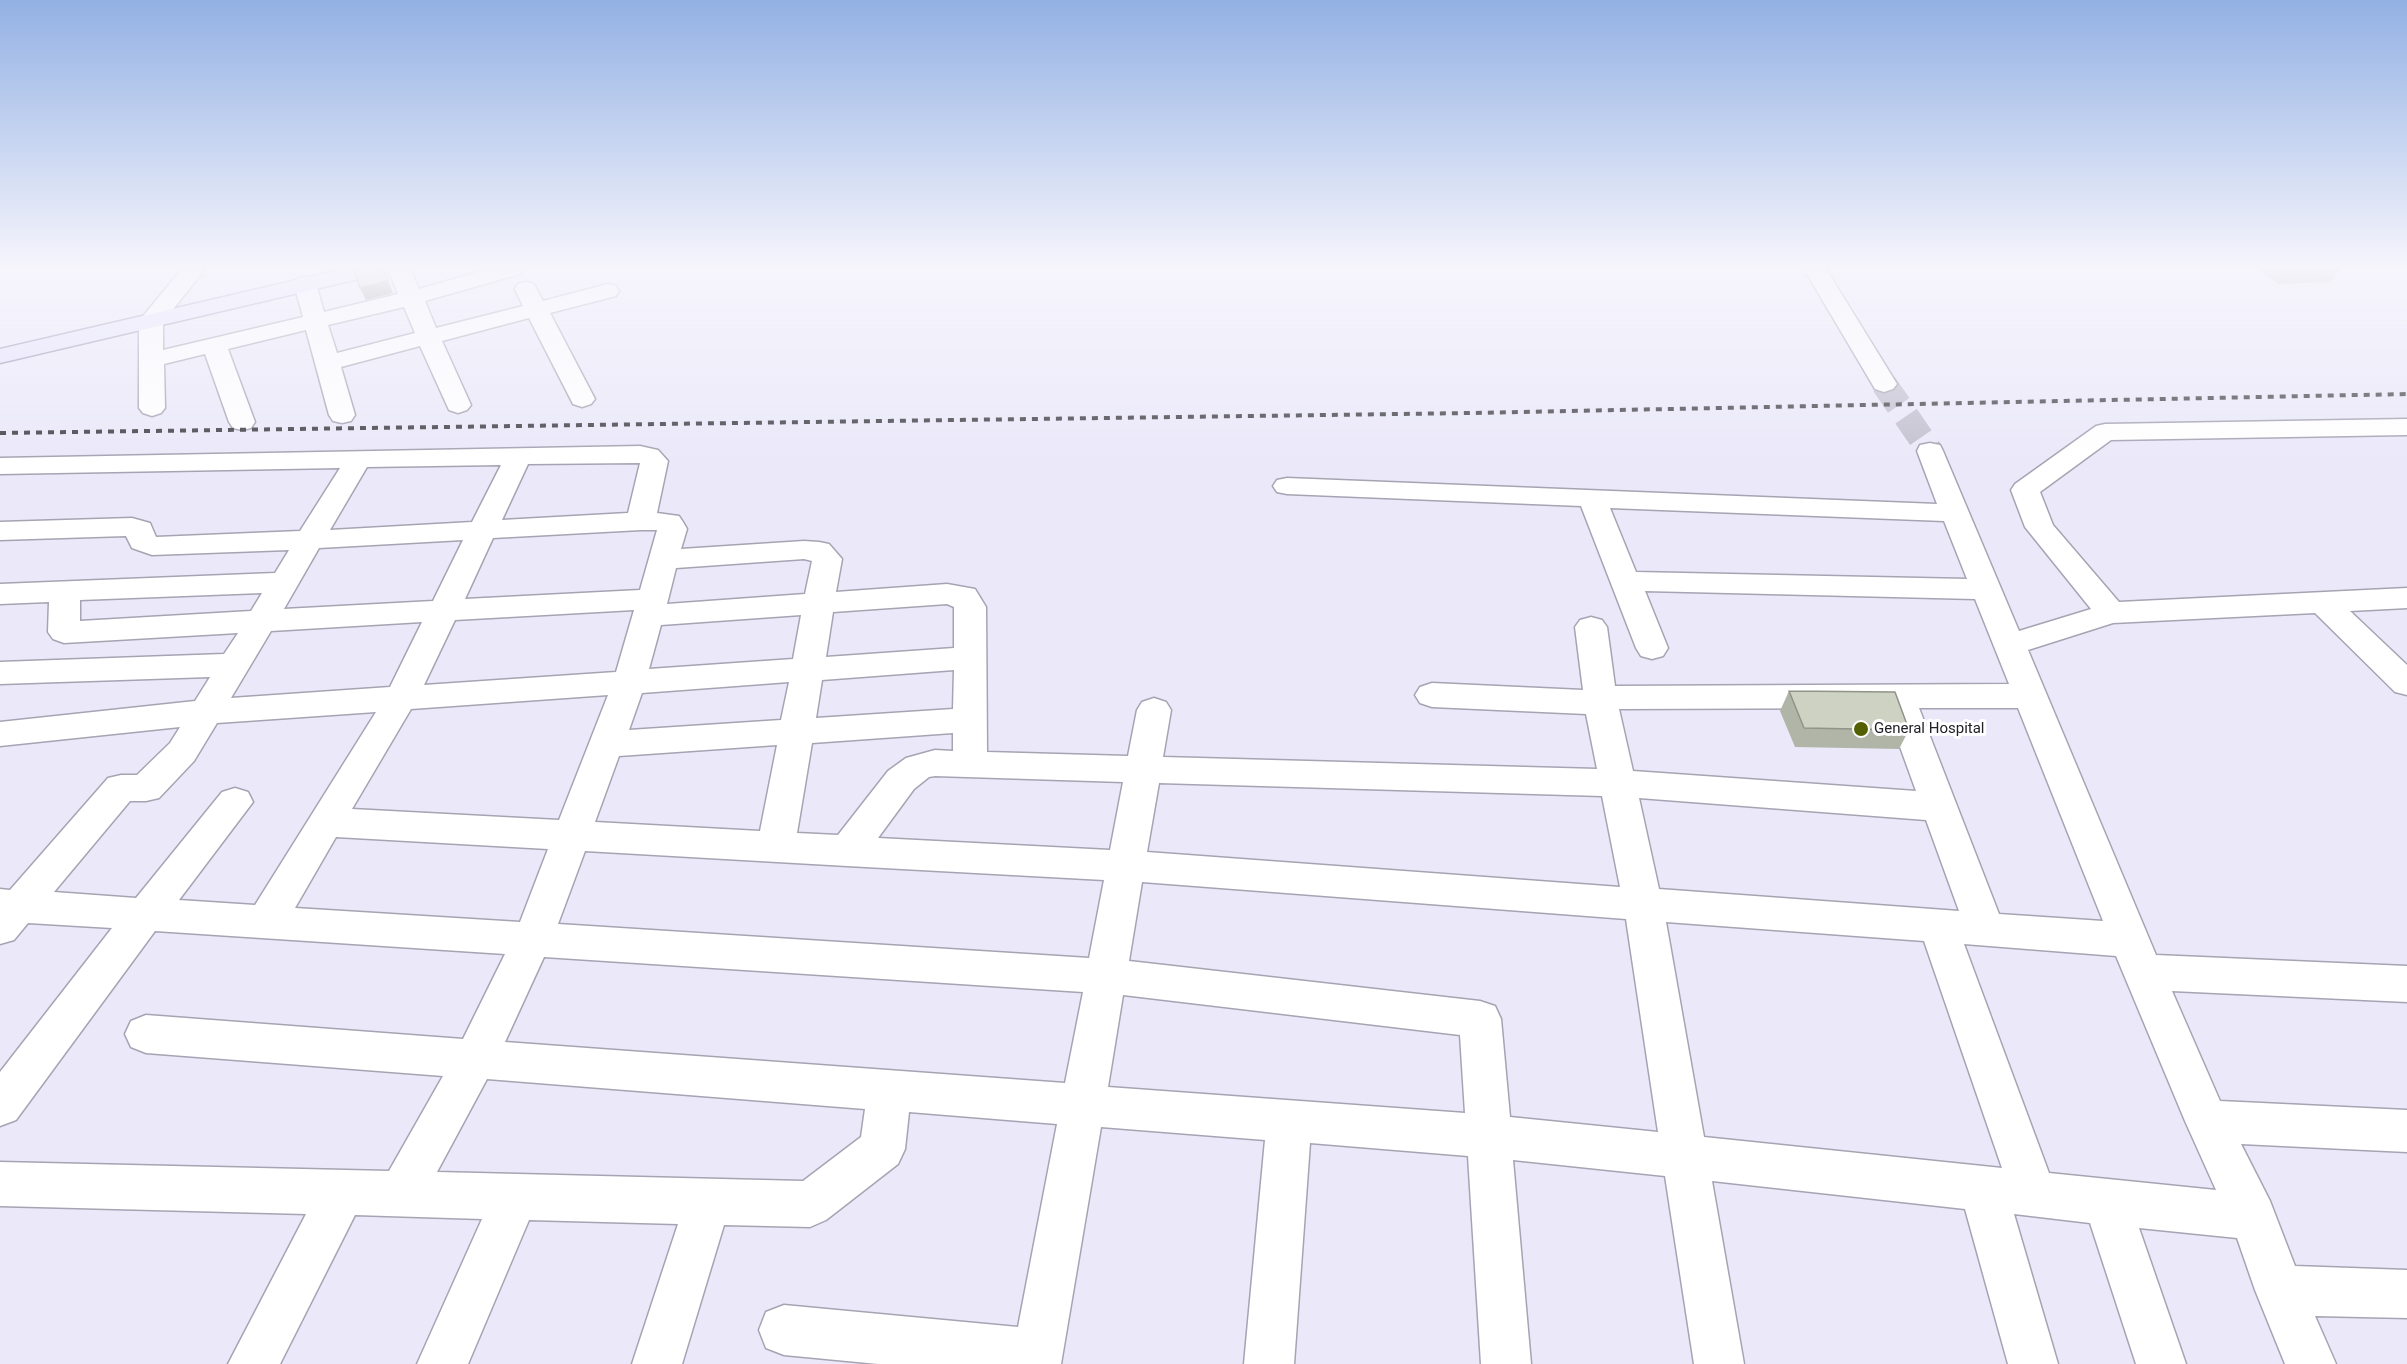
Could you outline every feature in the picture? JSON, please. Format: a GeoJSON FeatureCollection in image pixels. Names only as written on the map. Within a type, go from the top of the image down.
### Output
{"type":"FeatureCollection","features":[{"type":"Feature","properties":{"kind":"main road"},"geometry":{"type":"LineString","coordinates":[[0,356],[101,333]]}},
{"type":"Feature","properties":{"kind":"street"},"geometry":{"type":"LineString","coordinates":[[151,333],[152,408]]}},
{"type":"Feature","properties":{"kind":"street"},"geometry":{"type":"LineString","coordinates":[[151,360],[262,333]]}},
{"type":"Feature","properties":{"kind":"street"},"geometry":{"type":"LineString","coordinates":[[319,333],[342,415]]}},
{"type":"Feature","properties":{"kind":"street"},"geometry":{"type":"LineString","coordinates":[[427,333],[458,405]]}},
{"type":"Feature","properties":{"kind":"street"},"geometry":{"type":"LineString","coordinates":[[327,363],[441,333]]}},
{"type":"Feature","properties":{"kind":"street"},"geometry":{"type":"LineString","coordinates":[[548,333],[582,399]]}},
{"type":"Feature","properties":{"kind":"street"},"geometry":{"type":"LineString","coordinates":[[1853,333],[1884,384]]}},
{"type":"Feature","properties":{"kind":"street"},"geometry":{"type":"LineString","coordinates":[[214,344],[242,422]]}},
{"type":"Feature","properties":{"kind":"street"},"geometry":{"type":"LineString","coordinates":[[2110,613],[2039,527],[2025,490],[2105,432],[2407,427]]}},
{"type":"Feature","properties":{"kind":"street"},"geometry":{"type":"LineString","coordinates":[[1930,451],[2136,956],[2207,1121],[2253,1217],[2279,1290],[2311,1364]]}},
{"type":"Feature","properties":{"kind":"street"},"geometry":{"type":"LineString","coordinates":[[5,470],[640,454],[654,461],[641,521]]}},
{"type":"Feature","properties":{"kind":"street"},"geometry":{"type":"LineString","coordinates":[[266,921],[402,697],[518,457]]}},
{"type":"Feature","properties":{"kind":"street"},"geometry":{"type":"LineString","coordinates":[[7,912],[121,788],[146,788],[182,752],[358,460]]}},
{"type":"Feature","properties":{"kind":"street"},"geometry":{"type":"LineString","coordinates":[[1287,486],[1956,513]]}},
{"type":"Feature","properties":{"kind":"street"},"geometry":{"type":"LineString","coordinates":[[1592,498],[1652,648]]}},
{"type":"Feature","properties":{"kind":"street"},"geometry":{"type":"LineString","coordinates":[[0,531],[132,526],[141,529],[142,542],[152,546],[310,540],[641,521],[669,522],[672,529],[629,684],[533,938],[475,1059],[401,1194]]}},
{"type":"Feature","properties":{"kind":"street"},"geometry":{"type":"LineString","coordinates":[[664,560],[804,549],[819,551],[827,559],[777,847]]}},
{"type":"Feature","properties":{"kind":"street"},"geometry":{"type":"LineString","coordinates":[[1625,581],[1986,589]]}},
{"type":"Feature","properties":{"kind":"street"},"geometry":{"type":"LineString","coordinates":[[0,594],[285,582]]}},
{"type":"Feature","properties":{"kind":"street"},"geometry":{"type":"LineString","coordinates":[[65,591],[64,632],[443,611],[819,604],[947,594],[964,596],[970,607],[970,764]]}},
{"type":"Feature","properties":{"kind":"street"},"geometry":{"type":"LineString","coordinates":[[2009,645],[2110,613],[2407,598]]}},
{"type":"Feature","properties":{"kind":"street"},"geometry":{"type":"LineString","coordinates":[[2322,602],[2407,684]]}},
{"type":"Feature","properties":{"kind":"street"},"geometry":{"type":"LineString","coordinates":[[1591,627],[1601,703],[1643,904],[1719,1364]]}},
{"type":"Feature","properties":{"kind":"street"},"geometry":{"type":"LineString","coordinates":[[0,734],[207,712],[402,697],[629,684],[970,658]]}},
{"type":"Feature","properties":{"kind":"street"},"geometry":{"type":"LineString","coordinates":[[0,672],[235,665]]}},
{"type":"Feature","properties":{"kind":"street"},"geometry":{"type":"LineString","coordinates":[[1432,695],[1601,703],[1617,697],[2030,696]]}},
{"type":"Feature","properties":{"kind":"street"},"geometry":{"type":"LineString","coordinates":[[1898,696],[1985,929]]}},
{"type":"Feature","properties":{"kind":"street"},"geometry":{"type":"LineString","coordinates":[[784,1330],[1037,1359],[1154,710]]}},
{"type":"Feature","properties":{"kind":"street"},"geometry":{"type":"LineString","coordinates":[[606,744],[970,720]]}},
{"type":"Feature","properties":{"kind":"street"},"geometry":{"type":"LineString","coordinates":[[847,851],[901,780],[918,768],[935,763],[1618,783],[1940,807]]}},
{"type":"Feature","properties":{"kind":"street"},"geometry":{"type":"LineString","coordinates":[[0,1106],[146,913],[235,802]]}},
{"type":"Feature","properties":{"kind":"street"},"geometry":{"type":"LineString","coordinates":[[326,822],[1126,866],[1985,929],[2136,956],[2407,984]]}},
{"type":"Feature","properties":{"kind":"street"},"geometry":{"type":"LineString","coordinates":[[7,912],[146,913],[1106,976],[1480,1019],[1506,1364]]}},
{"type":"Feature","properties":{"kind":"street"},"geometry":{"type":"LineString","coordinates":[[1938,926],[2034,1194]]}},
{"type":"Feature","properties":{"kind":"street"},"geometry":{"type":"LineString","coordinates":[[146,1034],[1489,1136],[2253,1217]]}},
{"type":"Feature","properties":{"kind":"street"},"geometry":{"type":"LineString","coordinates":[[0,1184],[810,1204],[882,1149],[890,1090]]}},
{"type":"Feature","properties":{"kind":"street"},"geometry":{"type":"LineString","coordinates":[[1269,1364],[1289,1121]]}},
{"type":"Feature","properties":{"kind":"street"},"geometry":{"type":"LineString","coordinates":[[2207,1121],[2407,1131]]}},
{"type":"Feature","properties":{"kind":"street"},"geometry":{"type":"LineString","coordinates":[[1983,1189],[2034,1364]]}},
{"type":"Feature","properties":{"kind":"street"},"geometry":{"type":"LineString","coordinates":[[253,1364],[342,1193]]}},
{"type":"Feature","properties":{"kind":"street"},"geometry":{"type":"LineString","coordinates":[[442,1364],[515,1197]]}},
{"type":"Feature","properties":{"kind":"street"},"geometry":{"type":"LineString","coordinates":[[657,1364],[708,1202]]}},
{"type":"Feature","properties":{"kind":"street"},"geometry":{"type":"LineString","coordinates":[[2107,1202],[2161,1364]]}},
{"type":"Feature","properties":{"kind":"street"},"geometry":{"type":"LineString","coordinates":[[2279,1290],[2407,1294]]}},
{"type":"Feature","properties":{"kind":"building"},"geometry":{"type":"Polygon","coordinates":[[[1789,691],[1895,692],[1909,730],[1804,728],[1789,691]]]}},
{"type":"Feature","properties":{"kind":"tunnel"},"geometry":{"type":"LineString","coordinates":[[1884,384],[1930,451]]}},
{"type":"Feature","properties":{"kind":"railway"},"geometry":{"type":"LineString","coordinates":[[0,433],[1471,413],[2407,394]]}},
{"type":"Feature","properties":{"kind":"place","name":"General Hospital"},"geometry":{"type":"Point","coordinates":[1861,729]}}]}
